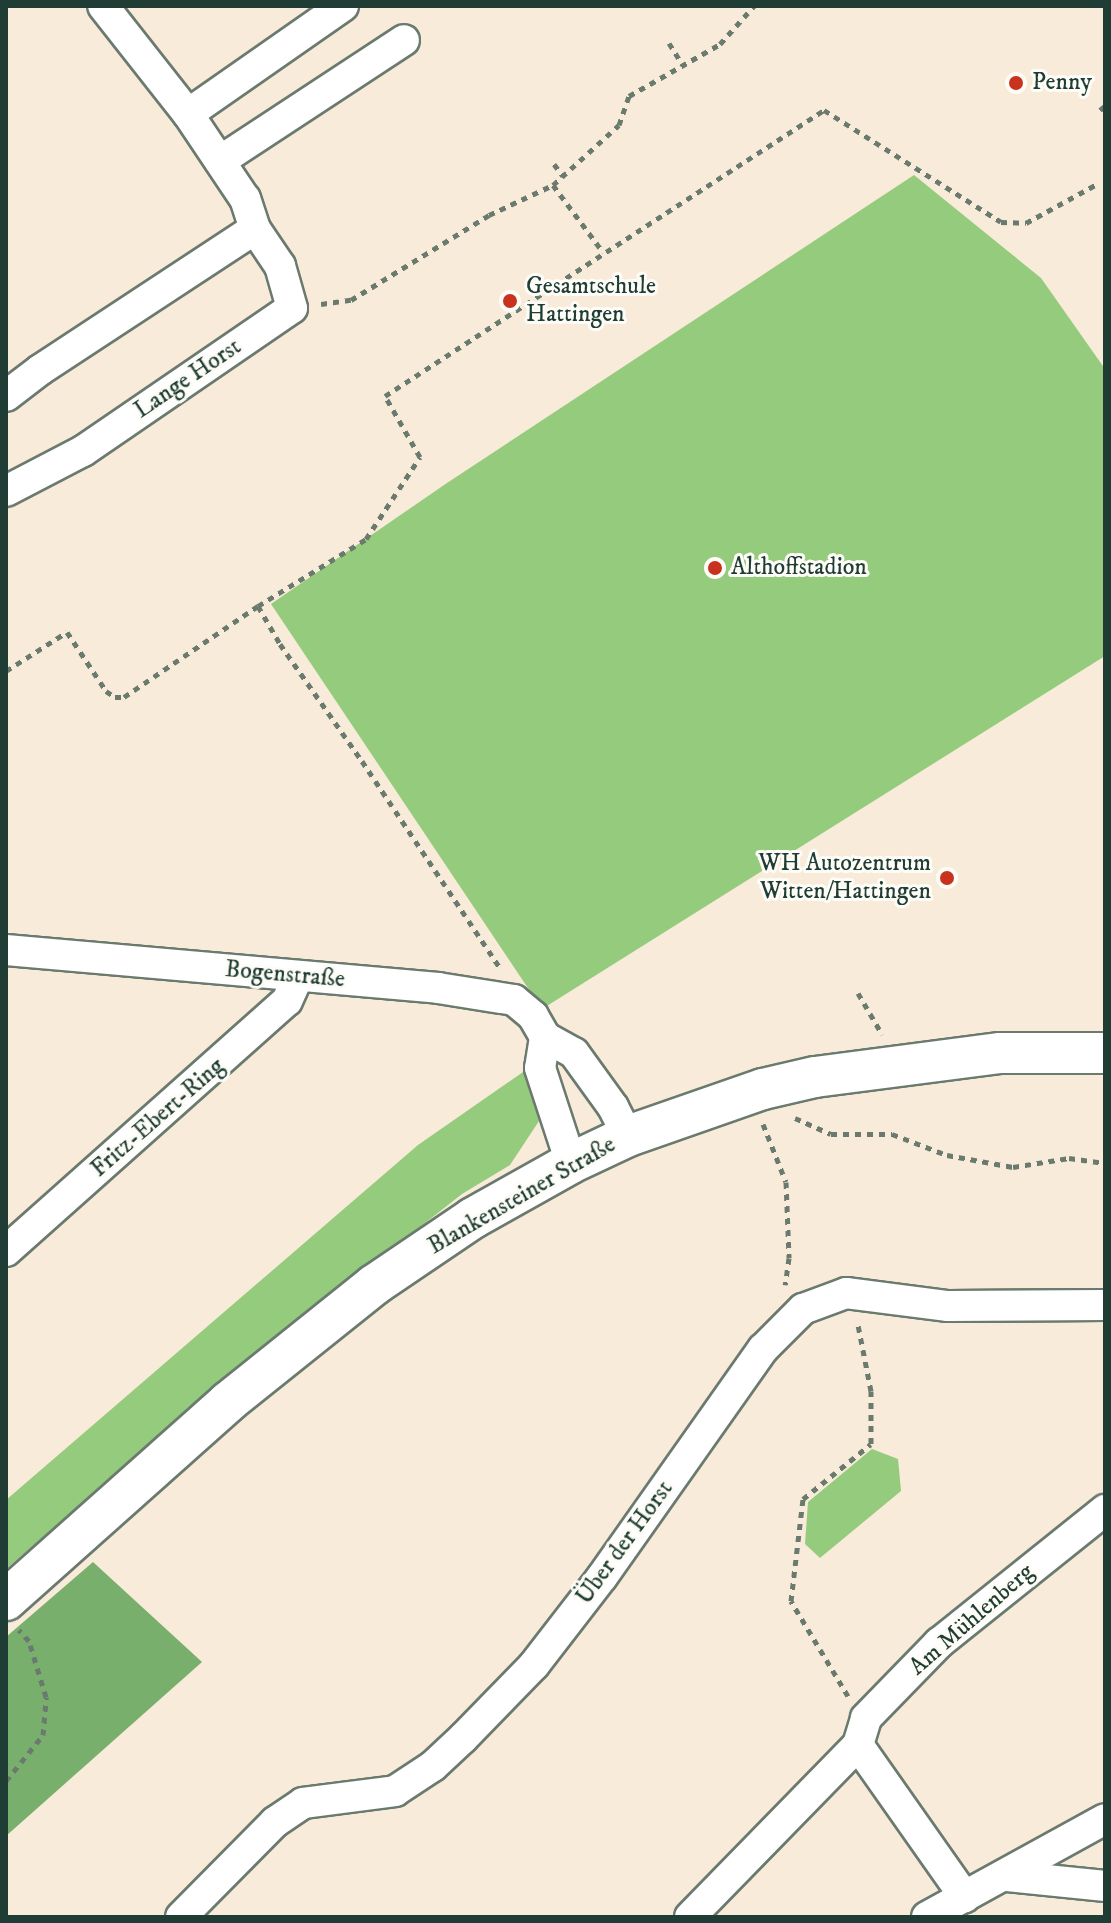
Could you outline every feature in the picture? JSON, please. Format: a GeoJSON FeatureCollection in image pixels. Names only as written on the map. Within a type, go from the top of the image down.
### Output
{"type":"FeatureCollection","features":[{"type":"Feature","properties":{"kind":"main road","name":"Blankensteiner Straße"},"geometry":{"type":"LineString","coordinates":[[10,1611],[228,1402],[374,1285],[473,1218],[571,1163],[628,1136],[756,1091],[815,1077],[1000,1053],[1105,1053]]}},
{"type":"Feature","properties":{"kind":"street"},"geometry":{"type":"LineString","coordinates":[[103,6],[188,114],[245,199],[255,229],[280,266],[292,308]]}},
{"type":"Feature","properties":{"kind":"street"},"geometry":{"type":"LineString","coordinates":[[188,114],[343,6]]}},
{"type":"Feature","properties":{"kind":"street"},"geometry":{"type":"LineString","coordinates":[[220,161],[404,40]]}},
{"type":"Feature","properties":{"kind":"street"},"geometry":{"type":"LineString","coordinates":[[6,396],[40,370],[255,229]]}},
{"type":"Feature","properties":{"kind":"street","name":"Lange Horst"},"geometry":{"type":"LineString","coordinates":[[6,491],[83,451],[292,308]]}},
{"type":"Feature","properties":{"kind":"street","name":"Bogenstraße"},"geometry":{"type":"LineString","coordinates":[[6,950],[298,976],[514,1000],[533,1016],[545,1037],[574,1053],[613,1107],[628,1136]]}},
{"type":"Feature","properties":{"kind":"street","name":"Fritz-Ebert-Ring"},"geometry":{"type":"LineString","coordinates":[[6,1251],[287,1001],[298,976]]}},
{"type":"Feature","properties":{"kind":"street"},"geometry":{"type":"LineString","coordinates":[[545,1037],[540,1068],[571,1163]]}},
{"type":"Feature","properties":{"kind":"street","name":"Über der Horst"},"geometry":{"type":"LineString","coordinates":[[181,1917],[275,1822],[303,1803],[395,1791],[433,1766],[463,1738],[544,1653],[780,1330],[803,1309],[828,1297],[867,1293],[948,1306],[1105,1305]]}},
{"type":"Feature","properties":{"kind":"street","name":"Am Mühlenberg"},"geometry":{"type":"LineString","coordinates":[[690,1917],[862,1732],[939,1643],[1105,1510]]}},
{"type":"Feature","properties":{"kind":"street"},"geometry":{"type":"LineString","coordinates":[[862,1732],[965,1897]]}},
{"type":"Feature","properties":{"kind":"street"},"geometry":{"type":"LineString","coordinates":[[927,1917],[1007,1876],[1105,1819]]}},
{"type":"Feature","properties":{"kind":"street"},"geometry":{"type":"LineString","coordinates":[[1007,1876],[1105,1886]]}},
{"type":"Feature","properties":{"kind":"path"},"geometry":{"type":"LineString","coordinates":[[292,308],[351,300],[489,215],[553,185],[619,125],[629,96],[720,44],[754,6]]}},
{"type":"Feature","properties":{"kind":"path"},"geometry":{"type":"LineString","coordinates":[[669,43],[683,65]]}},
{"type":"Feature","properties":{"kind":"path"},"geometry":{"type":"LineString","coordinates":[[6,671],[67,632],[106,691],[115,697],[124,697],[258,606],[366,539],[420,457],[385,396],[824,110],[1001,222],[1026,223],[1095,185]]}},
{"type":"Feature","properties":{"kind":"path"},"geometry":{"type":"LineString","coordinates":[[554,164],[563,176]]}},
{"type":"Feature","properties":{"kind":"path"},"geometry":{"type":"LineString","coordinates":[[553,185],[603,252]]}},
{"type":"Feature","properties":{"kind":"path"},"geometry":{"type":"LineString","coordinates":[[258,606],[280,644],[500,966],[500,997]]}},
{"type":"Feature","properties":{"kind":"path"},"geometry":{"type":"LineString","coordinates":[[858,993],[882,1034]]}},
{"type":"Feature","properties":{"kind":"path"},"geometry":{"type":"LineString","coordinates":[[756,1091],[801,1123],[831,1134],[892,1134],[947,1155],[1013,1167],[1069,1158],[1105,1163]]}},
{"type":"Feature","properties":{"kind":"path"},"geometry":{"type":"LineString","coordinates":[[756,1091],[786,1182],[789,1258],[780,1330]]}},
{"type":"Feature","properties":{"kind":"path"},"geometry":{"type":"LineString","coordinates":[[862,1732],[847,1695],[791,1601],[803,1499],[871,1444],[871,1391],[861,1353],[858,1322],[867,1293]]}},
{"type":"Feature","properties":{"kind":"path"},"geometry":{"type":"LineString","coordinates":[[6,1781],[43,1735],[46,1697],[29,1641],[10,1611]]}},
{"type":"Feature","properties":{"kind":"green space","name":"Althoffstadion"},"geometry":{"type":"Polygon","coordinates":[[[914,175],[1041,278],[1105,369],[1105,656],[542,1009],[271,604],[447,483],[914,175]]]}},
{"type":"Feature","properties":{"kind":"green space"},"geometry":{"type":"Polygon","coordinates":[[[526,1070],[539,1121],[510,1165],[462,1194],[215,1388],[6,1569],[6,1500],[418,1145],[526,1070]]]}},
{"type":"Feature","properties":{"kind":"green space"},"geometry":{"type":"Polygon","coordinates":[[[872,1449],[898,1459],[901,1491],[820,1558],[805,1544],[808,1502],[872,1449]]]}},
{"type":"Feature","properties":{"kind":"green space"},"geometry":{"type":"Polygon","coordinates":[[[93,1562],[202,1662],[6,1836],[6,1637],[93,1562]]]}},
{"type":"Feature","properties":{"kind":"place","name":"Penny"},"geometry":{"type":"Point","coordinates":[1016,83]}},
{"type":"Feature","properties":{"kind":"place","name":"Gesamtschule Hattingen"},"geometry":{"type":"Point","coordinates":[510,301]}},
{"type":"Feature","properties":{"kind":"place","name":"Althoffstadion"},"geometry":{"type":"Point","coordinates":[715,568]}},
{"type":"Feature","properties":{"kind":"place","name":"WH Autozentrum Witten/Hattingen"},"geometry":{"type":"Point","coordinates":[947,878]}}]}
